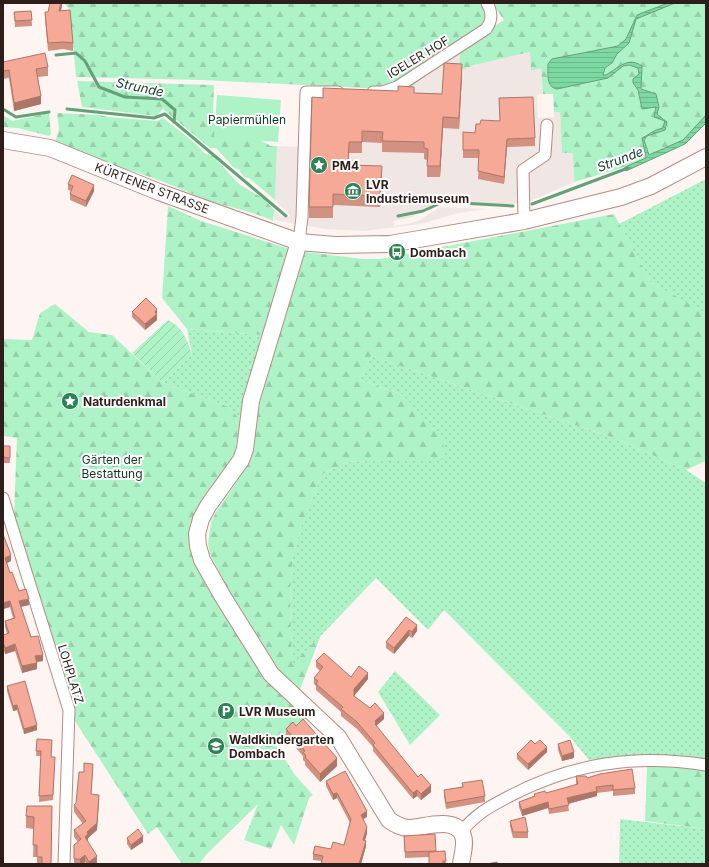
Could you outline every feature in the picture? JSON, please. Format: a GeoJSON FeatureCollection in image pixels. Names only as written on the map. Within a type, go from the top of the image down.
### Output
{"type":"FeatureCollection","features":[{"type":"Feature","properties":{"kind":"street","name":"IGELER HOF"},"geometry":{"type":"LineString","coordinates":[[299,242],[302,217],[306,92],[383,92],[397,87],[476,36],[490,24],[492,14],[487,3]]}},
{"type":"Feature","properties":{"kind":"street"},"geometry":{"type":"LineString","coordinates":[[524,221],[523,170],[545,155],[547,125]]}},
{"type":"Feature","properties":{"kind":"street","name":"KÜRTENER STRASSE"},"geometry":{"type":"LineString","coordinates":[[3,140],[50,148],[159,192],[299,242],[335,245],[390,244],[524,221],[621,196],[651,186],[706,157]]}},
{"type":"Feature","properties":{"kind":"street"},"geometry":{"type":"LineString","coordinates":[[299,242],[251,401],[245,449],[241,460],[208,506],[201,519],[197,534],[198,546],[202,560],[223,597],[271,674],[338,737],[389,820],[401,827],[409,828],[443,824],[461,832],[464,841],[461,864]]}},
{"type":"Feature","properties":{"kind":"street","name":"LOHPLATZ"},"geometry":{"type":"LineString","coordinates":[[3,498],[69,710],[64,864]]}},
{"type":"Feature","properties":{"kind":"street"},"geometry":{"type":"LineString","coordinates":[[461,832],[480,812],[529,786],[562,774],[599,764],[639,760],[686,762],[706,765]]}},
{"type":"Feature","properties":{"kind":"shaded area"},"geometry":{"type":"Polygon","coordinates":[[[668,3],[675,3],[636,19],[629,43],[617,54],[612,63],[605,68],[603,75],[606,75],[623,64],[632,62],[642,66],[641,89],[656,94],[659,107],[657,114],[667,122],[665,130],[647,136],[644,140],[649,155],[683,140],[706,115],[706,123],[685,144],[626,171],[625,167],[646,158],[642,138],[656,130],[663,128],[665,121],[654,117],[656,107],[642,109],[638,90],[633,83],[633,79],[639,74],[638,68],[629,65],[623,66],[608,78],[557,89],[553,88],[549,83],[548,64],[552,59],[618,46],[626,39],[637,15],[668,3]]]}},
{"type":"Feature","properties":{"kind":"shaded area"},"geometry":{"type":"Polygon","coordinates":[[[460,48],[459,71],[474,65],[530,52],[531,71],[541,68],[543,94],[537,95],[538,118],[554,117],[554,112],[560,112],[562,152],[573,153],[574,182],[528,202],[513,204],[437,203],[412,217],[394,221],[394,226],[411,223],[420,220],[440,207],[486,209],[458,213],[421,224],[364,231],[325,229],[274,220],[274,210],[281,216],[288,218],[290,215],[275,200],[277,146],[298,147],[301,90],[385,93],[460,48]]]}},
{"type":"Feature","properties":{"kind":"green space"},"geometry":{"type":"Polygon","coordinates":[[[64,3],[485,3],[487,24],[385,89],[201,80],[76,77],[70,10],[64,3]]]}},
{"type":"Feature","properties":{"kind":"green space"},"geometry":{"type":"Polygon","coordinates":[[[492,3],[668,3],[637,15],[626,39],[618,46],[552,59],[608,78],[623,66],[632,65],[640,70],[639,74],[633,79],[633,83],[638,90],[642,108],[657,107],[656,118],[665,121],[663,129],[644,135],[642,143],[646,158],[625,167],[574,182],[573,153],[562,153],[560,112],[554,112],[553,94],[543,94],[541,68],[531,71],[530,52],[474,65],[459,71],[460,49],[410,88],[390,91],[504,20],[492,3]]]}},
{"type":"Feature","properties":{"kind":"green space"},"geometry":{"type":"Polygon","coordinates":[[[675,3],[706,3],[706,115],[683,140],[650,156],[644,140],[647,136],[667,127],[664,118],[657,114],[659,107],[655,97],[641,89],[642,66],[625,63],[606,75],[603,75],[603,71],[612,63],[619,51],[629,43],[636,19],[675,3]]]}},
{"type":"Feature","properties":{"kind":"green space"},"geometry":{"type":"Polygon","coordinates":[[[77,81],[214,85],[213,114],[271,146],[277,146],[275,200],[249,178],[244,177],[239,170],[233,167],[216,148],[210,148],[163,109],[156,116],[82,107],[77,81]]]}},
{"type":"Feature","properties":{"kind":"green space","name":"Papiermühlen"},"geometry":{"type":"Polygon","coordinates":[[[217,95],[281,100],[278,142],[214,137],[217,95]]]}},
{"type":"Feature","properties":{"kind":"green space"},"geometry":{"type":"Polygon","coordinates":[[[49,113],[51,134],[49,136],[18,128],[3,127],[3,115],[12,121],[49,113]]]}},
{"type":"Feature","properties":{"kind":"green space"},"geometry":{"type":"Polygon","coordinates":[[[57,113],[99,115],[157,121],[163,118],[195,143],[204,153],[213,156],[239,184],[264,199],[274,210],[273,221],[196,196],[135,172],[54,147],[59,129],[57,113]]]}},
{"type":"Feature","properties":{"kind":"green space"},"geometry":{"type":"Polygon","coordinates":[[[706,179],[706,314],[650,282],[619,224],[706,179]]]}},
{"type":"Feature","properties":{"kind":"green space"},"geometry":{"type":"Polygon","coordinates":[[[168,206],[201,221],[290,249],[262,335],[187,329],[162,298],[168,206]]]}},
{"type":"Feature","properties":{"kind":"green space"},"geometry":{"type":"Polygon","coordinates":[[[614,214],[650,282],[706,313],[706,461],[686,470],[614,438],[371,356],[360,380],[403,395],[443,439],[444,458],[347,462],[322,474],[302,524],[292,563],[290,598],[292,665],[321,635],[299,692],[278,671],[235,602],[210,554],[208,543],[211,522],[250,458],[255,423],[268,369],[305,252],[363,259],[380,259],[614,214]]]}},
{"type":"Feature","properties":{"kind":"green space","name":"Gärten der Bestattung"},"geometry":{"type":"Polygon","coordinates":[[[55,304],[89,332],[112,335],[163,383],[229,407],[240,420],[235,453],[194,517],[190,528],[189,541],[200,569],[221,610],[266,681],[306,718],[275,744],[295,775],[313,795],[309,798],[294,845],[281,825],[271,849],[244,840],[258,804],[207,854],[199,864],[182,864],[157,827],[148,834],[75,721],[14,514],[17,438],[3,436],[3,339],[32,340],[40,313],[55,304]]]}},
{"type":"Feature","properties":{"kind":"green space"},"geometry":{"type":"Polygon","coordinates":[[[168,320],[181,330],[192,354],[163,383],[132,353],[168,320]]]}},
{"type":"Feature","properties":{"kind":"green space"},"geometry":{"type":"Polygon","coordinates":[[[187,329],[262,335],[240,420],[229,407],[163,383],[192,354],[187,329]]]}},
{"type":"Feature","properties":{"kind":"green space"},"geometry":{"type":"Polygon","coordinates":[[[371,356],[614,438],[686,470],[706,483],[706,759],[702,761],[674,757],[646,756],[589,760],[571,738],[444,610],[428,630],[376,578],[292,666],[290,599],[294,551],[302,524],[322,474],[347,462],[444,457],[403,395],[360,380],[371,356]]]}},
{"type":"Feature","properties":{"kind":"green space"},"geometry":{"type":"Polygon","coordinates":[[[395,671],[440,715],[410,745],[378,692],[395,671]]]}},
{"type":"Feature","properties":{"kind":"green space"},"geometry":{"type":"Polygon","coordinates":[[[680,765],[706,768],[706,829],[645,821],[647,767],[680,765]]]}},
{"type":"Feature","properties":{"kind":"green space"},"geometry":{"type":"Polygon","coordinates":[[[620,819],[706,829],[706,864],[619,864],[620,819]]]}},
{"type":"Feature","properties":{"kind":"building"},"geometry":{"type":"Polygon","coordinates":[[[50,3],[61,3],[59,11],[70,10],[73,43],[48,43],[45,12],[48,12],[50,3]]]}},
{"type":"Feature","properties":{"kind":"building"},"geometry":{"type":"Polygon","coordinates":[[[31,11],[32,20],[15,21],[14,12],[31,11]]]}},
{"type":"Feature","properties":{"kind":"building"},"geometry":{"type":"Polygon","coordinates":[[[45,53],[48,67],[36,69],[41,96],[14,103],[9,70],[3,71],[3,62],[45,53]]]}},
{"type":"Feature","properties":{"kind":"building"},"geometry":{"type":"Polygon","coordinates":[[[444,63],[462,64],[459,118],[443,117],[440,166],[427,166],[428,149],[424,148],[424,142],[382,141],[383,132],[362,131],[362,142],[349,142],[348,165],[382,166],[380,196],[333,194],[333,207],[309,207],[312,97],[323,98],[323,88],[398,91],[398,86],[414,87],[414,93],[442,94],[444,63]]]}},
{"type":"Feature","properties":{"kind":"building"},"geometry":{"type":"Polygon","coordinates":[[[533,97],[535,138],[507,139],[504,177],[478,171],[479,150],[463,150],[463,132],[475,133],[476,124],[480,124],[481,120],[500,121],[499,98],[533,97]]]}},
{"type":"Feature","properties":{"kind":"building"},"geometry":{"type":"Polygon","coordinates":[[[72,175],[94,185],[86,201],[70,194],[73,186],[68,184],[72,175]]]}},
{"type":"Feature","properties":{"kind":"building"},"geometry":{"type":"Polygon","coordinates":[[[146,298],[157,309],[155,312],[157,314],[145,324],[132,312],[146,298]]]}},
{"type":"Feature","properties":{"kind":"building"},"geometry":{"type":"Polygon","coordinates":[[[3,446],[10,446],[10,458],[3,457],[3,446]]]}},
{"type":"Feature","properties":{"kind":"building"},"geometry":{"type":"Polygon","coordinates":[[[3,534],[11,555],[5,558],[10,573],[12,572],[19,591],[26,589],[29,599],[19,601],[31,637],[38,636],[43,655],[35,656],[37,663],[22,666],[15,644],[5,648],[3,642],[3,635],[9,633],[5,621],[15,618],[10,601],[3,603],[3,534]]]}},
{"type":"Feature","properties":{"kind":"building"},"geometry":{"type":"Polygon","coordinates":[[[406,617],[417,625],[412,632],[409,630],[394,648],[386,642],[406,617]]]}},
{"type":"Feature","properties":{"kind":"building"},"geometry":{"type":"Polygon","coordinates":[[[324,653],[351,677],[359,666],[368,673],[354,689],[354,696],[370,708],[375,703],[384,713],[375,721],[375,724],[418,777],[421,774],[431,785],[421,794],[417,790],[413,793],[373,745],[375,743],[357,722],[341,709],[343,707],[316,684],[318,681],[314,678],[323,667],[316,661],[324,653]]]}},
{"type":"Feature","properties":{"kind":"building"},"geometry":{"type":"Polygon","coordinates":[[[25,681],[37,725],[24,729],[17,705],[13,706],[7,686],[25,681]]]}},
{"type":"Feature","properties":{"kind":"building"},"geometry":{"type":"Polygon","coordinates":[[[303,719],[337,758],[320,774],[305,757],[306,756],[303,752],[305,751],[286,729],[293,722],[296,726],[303,719]]]}},
{"type":"Feature","properties":{"kind":"building"},"geometry":{"type":"Polygon","coordinates":[[[37,739],[52,740],[51,757],[55,757],[53,795],[39,796],[41,751],[36,751],[37,739]]]}},
{"type":"Feature","properties":{"kind":"building"},"geometry":{"type":"Polygon","coordinates":[[[531,740],[535,744],[540,740],[547,747],[528,764],[517,754],[531,740]]]}},
{"type":"Feature","properties":{"kind":"building"},"geometry":{"type":"Polygon","coordinates":[[[570,740],[574,752],[562,756],[558,744],[570,740]]]}},
{"type":"Feature","properties":{"kind":"building"},"geometry":{"type":"Polygon","coordinates":[[[84,763],[93,764],[91,794],[99,795],[97,823],[87,832],[88,834],[85,837],[97,856],[89,862],[85,855],[80,859],[74,859],[74,845],[81,839],[74,830],[86,821],[74,805],[76,803],[79,772],[84,772],[84,763]]]}},
{"type":"Feature","properties":{"kind":"building"},"geometry":{"type":"Polygon","coordinates":[[[632,769],[635,788],[613,790],[613,785],[596,787],[597,791],[567,798],[569,805],[549,809],[548,802],[522,810],[519,802],[535,796],[534,794],[545,791],[546,793],[578,784],[576,776],[586,776],[587,778],[600,774],[632,769]]]}},
{"type":"Feature","properties":{"kind":"building"},"geometry":{"type":"Polygon","coordinates":[[[345,771],[367,811],[361,815],[367,827],[363,840],[366,841],[359,864],[321,864],[323,856],[313,854],[315,846],[331,849],[333,842],[344,845],[351,819],[337,793],[333,794],[326,781],[345,771]]]}},
{"type":"Feature","properties":{"kind":"building"},"geometry":{"type":"Polygon","coordinates":[[[482,780],[485,796],[446,803],[444,790],[463,787],[462,783],[482,780]]]}},
{"type":"Feature","properties":{"kind":"building"},"geometry":{"type":"Polygon","coordinates":[[[27,806],[52,806],[51,864],[42,864],[42,857],[37,857],[37,845],[33,845],[34,817],[26,816],[27,806]]]}},
{"type":"Feature","properties":{"kind":"building"},"geometry":{"type":"Polygon","coordinates":[[[525,817],[528,832],[513,832],[510,821],[525,817]]]}},
{"type":"Feature","properties":{"kind":"building"},"geometry":{"type":"Polygon","coordinates":[[[138,829],[143,836],[131,845],[127,838],[138,829]]]}},
{"type":"Feature","properties":{"kind":"building"},"geometry":{"type":"Polygon","coordinates":[[[435,834],[436,851],[405,852],[404,836],[435,834]]]}},
{"type":"Feature","properties":{"kind":"building"},"geometry":{"type":"Polygon","coordinates":[[[445,851],[446,861],[443,861],[443,864],[429,864],[429,852],[445,851]]]}},
{"type":"Feature","properties":{"kind":"building"},"geometry":{"type":"Polygon","coordinates":[[[497,862],[498,864],[487,864],[497,862]]]}},
{"type":"Feature","properties":{"kind":"waterway","name":"Strunde"},"geometry":{"type":"LineString","coordinates":[[56,55],[76,53],[85,61],[99,87],[125,97],[162,99],[175,110],[174,122]]}},
{"type":"Feature","properties":{"kind":"waterway","name":"Strunde"},"geometry":{"type":"LineString","coordinates":[[3,109],[16,117],[49,112]]}},
{"type":"Feature","properties":{"kind":"waterway","name":"Strunde"},"geometry":{"type":"LineString","coordinates":[[67,109],[154,118],[165,114],[286,216]]}},
{"type":"Feature","properties":{"kind":"waterway","name":"Strunde"},"geometry":{"type":"LineString","coordinates":[[532,204],[628,168]]}},
{"type":"Feature","properties":{"kind":"waterway","name":"Strunde"},"geometry":{"type":"LineString","coordinates":[[398,216],[423,211],[443,202],[513,206]]}},
{"type":"Feature","properties":{"kind":"place","name":"PM4"},"geometry":{"type":"Point","coordinates":[319,165]}},
{"type":"Feature","properties":{"kind":"place","name":"LVR Industriemuseum"},"geometry":{"type":"Point","coordinates":[353,191]}},
{"type":"Feature","properties":{"kind":"place","name":"Dombach"},"geometry":{"type":"Point","coordinates":[397,252]}},
{"type":"Feature","properties":{"kind":"place","name":"Naturdenkmal"},"geometry":{"type":"Point","coordinates":[70,401]}},
{"type":"Feature","properties":{"kind":"place","name":"LVR Museum"},"geometry":{"type":"Point","coordinates":[226,711]}},
{"type":"Feature","properties":{"kind":"place","name":"Waldkindergarten Dombach"},"geometry":{"type":"Point","coordinates":[216,746]}}]}
